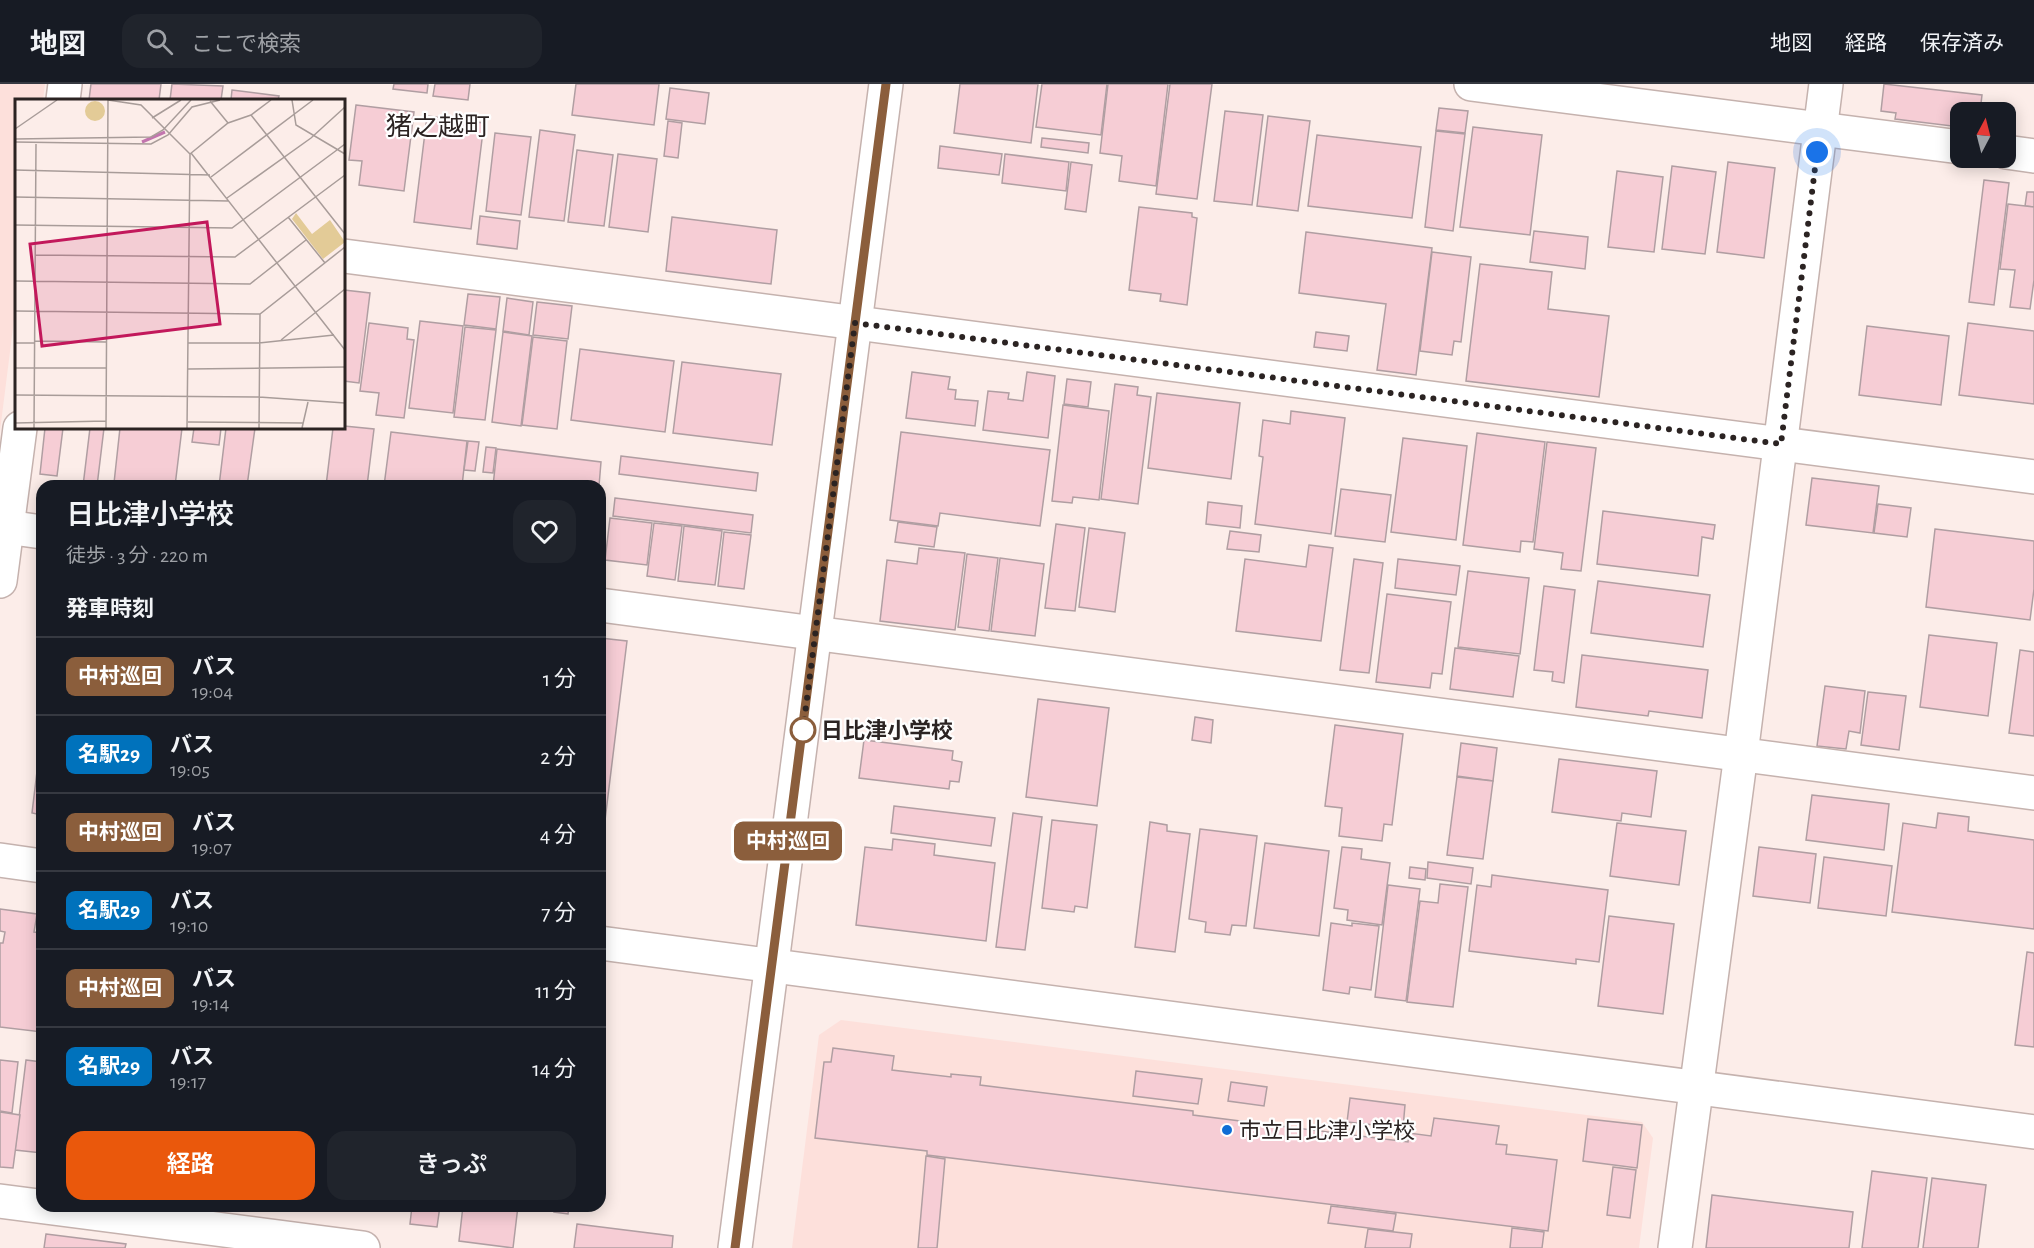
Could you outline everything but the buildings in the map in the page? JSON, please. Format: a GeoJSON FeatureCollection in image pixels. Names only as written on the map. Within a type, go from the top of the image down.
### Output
{"type":"FeatureCollection","features":[{"type":"Feature","properties":{"kind":"street"},"geometry":{"type":"LineString","coordinates":[[63,99],[65,84]]}},
{"type":"Feature","properties":{"kind":"street"},"geometry":{"type":"LineString","coordinates":[[735,1248],[886,84]]}},
{"type":"Feature","properties":{"kind":"street"},"geometry":{"type":"LineString","coordinates":[[1471,84],[1950,146]]}},
{"type":"Feature","properties":{"kind":"street"},"geometry":{"type":"LineString","coordinates":[[1675,1248],[1741,754],[1826,84]]}},
{"type":"Feature","properties":{"kind":"street"},"geometry":{"type":"LineString","coordinates":[[2016,153],[2034,156]]}},
{"type":"Feature","properties":{"kind":"street"},"geometry":{"type":"LineString","coordinates":[[345,256],[2034,477]]}},
{"type":"Feature","properties":{"kind":"street"},"geometry":{"type":"LineString","coordinates":[[0,581],[4,527],[20,429]]}},
{"type":"Feature","properties":{"kind":"street"},"geometry":{"type":"LineString","coordinates":[[4,527],[36,531]]}},
{"type":"Feature","properties":{"kind":"street"},"geometry":{"type":"LineString","coordinates":[[606,606],[2034,793]]}},
{"type":"Feature","properties":{"kind":"street"},"geometry":{"type":"LineString","coordinates":[[0,860],[36,865]]}},
{"type":"Feature","properties":{"kind":"street"},"geometry":{"type":"LineString","coordinates":[[606,944],[2034,1132]]}},
{"type":"Feature","properties":{"kind":"street"},"geometry":{"type":"LineString","coordinates":[[0,1201],[36,1206]]}},
{"type":"Feature","properties":{"kind":"street"},"geometry":{"type":"LineString","coordinates":[[85,1212],[363,1248]]}},
{"type":"Feature","properties":{"kind":"shaded area"},"geometry":{"type":"Polygon","coordinates":[[[0,84],[45,84],[43,99],[15,99],[15,312],[0,431],[0,84]]]}},
{"type":"Feature","properties":{"kind":"shaded area","name":"市立日比津小学校"},"geometry":{"type":"Polygon","coordinates":[[[841,1020],[1642,1122],[1653,1138],[1639,1248],[792,1248],[819,1035],[841,1020]]]}},
{"type":"Feature","properties":{"kind":"bus line","name":"中村巡回"},"geometry":{"type":"LineString","coordinates":[[735,1248],[886,84]]}},
{"type":"Feature","properties":{"kind":"place","name":"日比津小学校"},"geometry":{"type":"Point","coordinates":[803,730]}},
{"type":"Feature","properties":{"kind":"place","name":"市立日比津小学校"},"geometry":{"type":"Point","coordinates":[1227,1130]}},
{"type":"Feature","properties":{"kind":"district","name":"猪之越町"},"geometry":{"type":"Point","coordinates":[438,126]}},
{"type":"Feature","properties":{"kind":"route"},"geometry":{"type":"LineString","coordinates":[[803,730],[855,323],[1781,444],[1817,152]]}}]}
